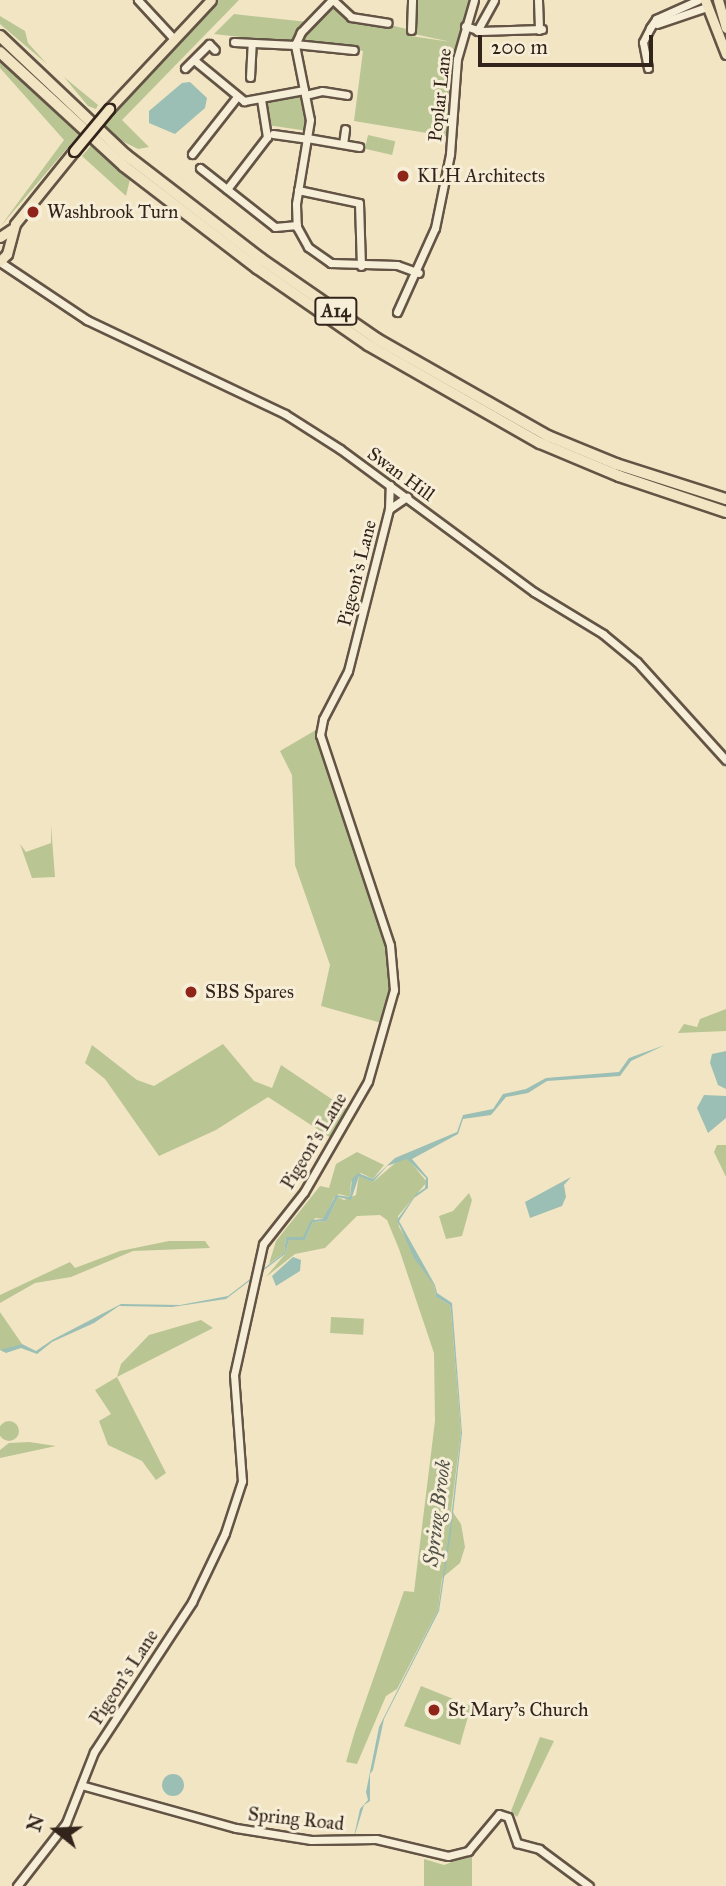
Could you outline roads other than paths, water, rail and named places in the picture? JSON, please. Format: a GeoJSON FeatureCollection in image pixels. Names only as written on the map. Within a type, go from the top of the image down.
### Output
{"type":"FeatureCollection","features":[{"type":"Feature","properties":{"kind":"highway","name":"A14"},"geometry":{"type":"LineString","coordinates":[[0,36],[126,155],[261,259],[377,339],[548,436],[616,464],[726,499]]}},
{"type":"Feature","properties":{"kind":"highway","name":"A14"},"geometry":{"type":"LineString","coordinates":[[0,52],[124,166],[257,268],[368,345],[540,443],[618,476],[726,512]]}},
{"type":"Feature","properties":{"kind":"main road"},"geometry":{"type":"LineString","coordinates":[[4,256],[0,238],[12,229],[109,108],[211,0]]}},
{"type":"Feature","properties":{"kind":"main road"},"geometry":{"type":"LineString","coordinates":[[718,0],[726,28]]}},
{"type":"Feature","properties":{"kind":"main road"},"geometry":{"type":"LineString","coordinates":[[709,1],[723,15]]}},
{"type":"Feature","properties":{"kind":"main road"},"geometry":{"type":"LineString","coordinates":[[709,1],[726,54]]}},
{"type":"Feature","properties":{"kind":"main road"},"geometry":{"type":"LineString","coordinates":[[4,256],[12,229]]}},
{"type":"Feature","properties":{"kind":"street"},"geometry":{"type":"LineString","coordinates":[[138,0],[174,39]]}},
{"type":"Feature","properties":{"kind":"street"},"geometry":{"type":"LineString","coordinates":[[411,30],[412,0]]}},
{"type":"Feature","properties":{"kind":"street","name":"Poplar Lane"},"geometry":{"type":"LineString","coordinates":[[397,312],[419,272],[435,228],[448,161],[455,69],[474,0]]}},
{"type":"Feature","properties":{"kind":"street"},"geometry":{"type":"LineString","coordinates":[[477,31],[494,0]]}},
{"type":"Feature","properties":{"kind":"street"},"geometry":{"type":"LineString","coordinates":[[465,26],[477,31],[512,34],[540,29],[538,0]]}},
{"type":"Feature","properties":{"kind":"street"},"geometry":{"type":"LineString","coordinates":[[648,68],[643,42],[656,19],[698,0]]}},
{"type":"Feature","properties":{"kind":"street"},"geometry":{"type":"LineString","coordinates":[[388,23],[351,17],[330,1],[301,32],[295,45],[310,118],[298,190],[297,225],[306,244],[322,259],[360,266],[397,265],[419,272]]}},
{"type":"Feature","properties":{"kind":"street"},"geometry":{"type":"LineString","coordinates":[[650,28],[709,1]]}},
{"type":"Feature","properties":{"kind":"street"},"geometry":{"type":"LineString","coordinates":[[234,41],[354,50]]}},
{"type":"Feature","properties":{"kind":"street"},"geometry":{"type":"LineString","coordinates":[[250,77],[252,43]]}},
{"type":"Feature","properties":{"kind":"street"},"geometry":{"type":"LineString","coordinates":[[185,68],[209,44],[215,50]]}},
{"type":"Feature","properties":{"kind":"street"},"geometry":{"type":"LineString","coordinates":[[194,60],[236,98],[261,99],[322,91],[347,95]]}},
{"type":"Feature","properties":{"kind":"street"},"geometry":{"type":"LineString","coordinates":[[192,154],[236,98]]}},
{"type":"Feature","properties":{"kind":"street"},"geometry":{"type":"LineString","coordinates":[[227,189],[267,137],[261,99]]}},
{"type":"Feature","properties":{"kind":"street"},"geometry":{"type":"LineString","coordinates":[[343,144],[345,129]]}},
{"type":"Feature","properties":{"kind":"street"},"geometry":{"type":"LineString","coordinates":[[274,134],[359,147]]}},
{"type":"Feature","properties":{"kind":"street"},"geometry":{"type":"LineString","coordinates":[[200,168],[275,227],[297,225]]}},
{"type":"Feature","properties":{"kind":"street"},"geometry":{"type":"LineString","coordinates":[[298,190],[359,204],[360,266]]}},
{"type":"Feature","properties":{"kind":"street","name":"Swan Hill"},"geometry":{"type":"LineString","coordinates":[[4,256],[18,272],[87,320],[285,414],[390,485],[637,662],[726,760]]}},
{"type":"Feature","properties":{"kind":"street","name":"Pigeon's Lane"},"geometry":{"type":"LineString","coordinates":[[17,1886],[61,1831],[94,1752],[192,1602],[231,1519],[242,1481],[234,1375],[263,1244],[304,1192],[368,1082],[394,990],[387,933],[320,735],[323,719],[348,671],[389,509],[390,485]]}},
{"type":"Feature","properties":{"kind":"street"},"geometry":{"type":"LineString","coordinates":[[389,509],[407,497]]}},
{"type":"Feature","properties":{"kind":"street","name":"Spring Road"},"geometry":{"type":"LineString","coordinates":[[81,1785],[236,1828],[354,1841],[376,1839],[448,1856],[468,1851],[493,1816],[508,1817],[517,1843],[540,1849],[589,1886]]}},
{"type":"Feature","properties":{"kind":"water"},"geometry":{"type":"Polygon","coordinates":[[[190,82],[207,98],[205,108],[175,134],[149,123],[149,111],[182,83],[190,82]]]}},
{"type":"Feature","properties":{"kind":"water"},"geometry":{"type":"Polygon","coordinates":[[[665,1045],[631,1061],[620,1076],[547,1081],[528,1093],[506,1097],[491,1115],[463,1119],[458,1134],[412,1159],[428,1178],[428,1188],[414,1198],[399,1221],[435,1285],[437,1293],[452,1303],[462,1433],[439,1611],[384,1719],[370,1774],[370,1801],[364,1805],[353,1841],[360,1809],[368,1800],[366,1792],[379,1727],[438,1610],[461,1432],[450,1305],[436,1297],[434,1285],[414,1258],[397,1220],[416,1194],[425,1188],[426,1178],[407,1159],[387,1166],[373,1182],[359,1176],[351,1200],[338,1197],[327,1221],[313,1222],[305,1240],[289,1240],[285,1254],[226,1299],[172,1307],[119,1306],[94,1323],[52,1342],[37,1354],[21,1348],[6,1353],[0,1350],[22,1344],[36,1351],[52,1340],[121,1304],[180,1305],[228,1296],[284,1253],[286,1237],[303,1237],[311,1220],[323,1219],[336,1195],[350,1197],[352,1179],[358,1173],[373,1179],[395,1158],[457,1132],[463,1115],[493,1109],[503,1094],[526,1089],[546,1078],[619,1072],[629,1058],[665,1045]]]}},
{"type":"Feature","properties":{"kind":"water"},"geometry":{"type":"Polygon","coordinates":[[[726,1051],[726,1089],[718,1085],[710,1063],[712,1054],[726,1051]]]}},
{"type":"Feature","properties":{"kind":"water"},"geometry":{"type":"Polygon","coordinates":[[[704,1095],[726,1096],[726,1118],[708,1133],[697,1108],[704,1095]]]}},
{"type":"Feature","properties":{"kind":"water"},"geometry":{"type":"Polygon","coordinates":[[[571,1177],[564,1185],[566,1197],[562,1206],[530,1218],[525,1202],[571,1177]]]}},
{"type":"Feature","properties":{"kind":"water"},"geometry":{"type":"Polygon","coordinates":[[[293,1257],[301,1260],[300,1271],[276,1286],[272,1276],[293,1257]]]}},
{"type":"Feature","properties":{"kind":"water"},"geometry":{"type":"Polygon","coordinates":[[[173,1774],[181,1777],[184,1785],[181,1793],[173,1796],[165,1793],[162,1785],[165,1777],[173,1774]]]}},
{"type":"Feature","properties":{"kind":"place","name":"KLH Architects"},"geometry":{"type":"Point","coordinates":[403,176]}},
{"type":"Feature","properties":{"kind":"place","name":"Washbrook Turn"},"geometry":{"type":"Point","coordinates":[33,212]}},
{"type":"Feature","properties":{"kind":"place","name":"SBS Spares"},"geometry":{"type":"Point","coordinates":[191,992]}},
{"type":"Feature","properties":{"kind":"place","name":"St Mary's Church"},"geometry":{"type":"Point","coordinates":[434,1710]}},
{"type":"Feature","properties":{"kind":"water label","name":"Spring Brook"},"geometry":{"type":"Point","coordinates":[437,1513]}}]}
